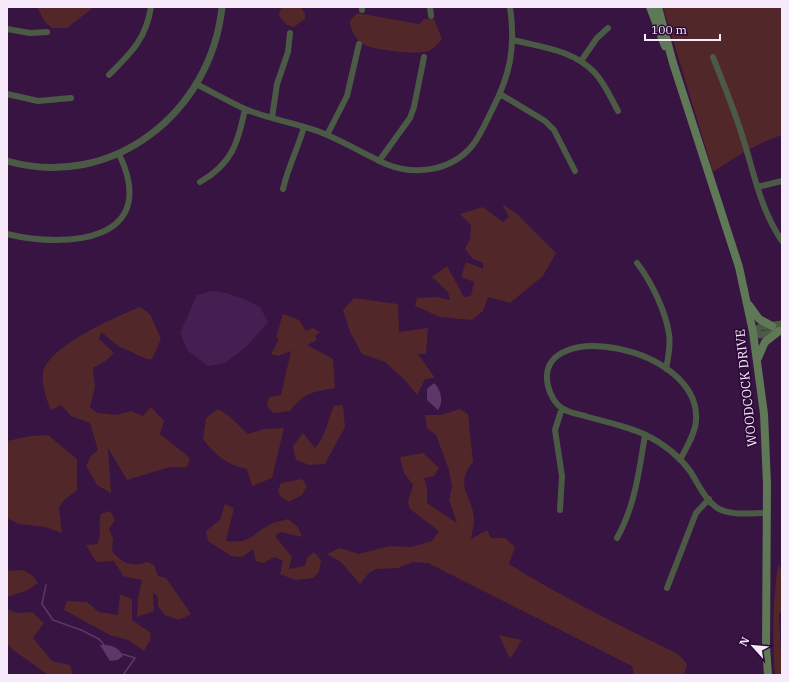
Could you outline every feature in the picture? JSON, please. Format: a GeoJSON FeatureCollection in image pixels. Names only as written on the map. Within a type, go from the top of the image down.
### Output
{"type":"FeatureCollection","features":[{"type":"Feature","properties":{"kind":"main road","name":"WOODCOCK DRIVE"},"geometry":{"type":"LineString","coordinates":[[650,7],[673,63]]}},
{"type":"Feature","properties":{"kind":"main road","name":"WOODCOCK DRIVE"},"geometry":{"type":"LineString","coordinates":[[658,7],[673,63],[721,207],[739,267],[753,332],[764,414],[767,513],[766,646],[768,675]]}},
{"type":"Feature","properties":{"kind":"main road"},"geometry":{"type":"LineString","coordinates":[[747,301],[760,319],[779,328],[765,342],[757,358]]}},
{"type":"Feature","properties":{"kind":"street"},"geometry":{"type":"LineString","coordinates":[[109,75],[140,41],[148,25],[151,7]]}},
{"type":"Feature","properties":{"kind":"street"},"geometry":{"type":"LineString","coordinates":[[7,161],[39,168],[64,168],[89,165],[119,154],[143,140],[166,121],[185,100],[196,84],[210,56],[216,37],[222,7]]}},
{"type":"Feature","properties":{"kind":"street"},"geometry":{"type":"LineString","coordinates":[[430,7],[431,16]]}},
{"type":"Feature","properties":{"kind":"street"},"geometry":{"type":"LineString","coordinates":[[196,84],[245,109],[327,135],[380,161],[400,168],[432,170],[447,165],[464,155],[478,138],[500,94],[508,75],[512,40],[510,7]]}},
{"type":"Feature","properties":{"kind":"street"},"geometry":{"type":"LineString","coordinates":[[581,61],[597,38],[608,28]]}},
{"type":"Feature","properties":{"kind":"street"},"geometry":{"type":"LineString","coordinates":[[7,29],[30,33],[47,32]]}},
{"type":"Feature","properties":{"kind":"street"},"geometry":{"type":"LineString","coordinates":[[272,118],[277,84],[288,52],[290,33]]}},
{"type":"Feature","properties":{"kind":"street"},"geometry":{"type":"LineString","coordinates":[[512,40],[563,52],[581,61],[595,73],[603,83],[618,111]]}},
{"type":"Feature","properties":{"kind":"street"},"geometry":{"type":"LineString","coordinates":[[327,135],[347,96],[359,44]]}},
{"type":"Feature","properties":{"kind":"street"},"geometry":{"type":"LineString","coordinates":[[380,161],[410,118],[414,107],[424,57]]}},
{"type":"Feature","properties":{"kind":"street"},"geometry":{"type":"LineString","coordinates":[[713,57],[738,124],[766,215],[782,241]]}},
{"type":"Feature","properties":{"kind":"street"},"geometry":{"type":"LineString","coordinates":[[7,94],[38,101],[71,98]]}},
{"type":"Feature","properties":{"kind":"street"},"geometry":{"type":"LineString","coordinates":[[500,94],[538,116],[554,130],[575,171]]}},
{"type":"Feature","properties":{"kind":"street"},"geometry":{"type":"LineString","coordinates":[[200,182],[220,168],[228,158],[239,136],[245,109]]}},
{"type":"Feature","properties":{"kind":"street"},"geometry":{"type":"LineString","coordinates":[[283,189],[287,172],[297,149],[304,127]]}},
{"type":"Feature","properties":{"kind":"street"},"geometry":{"type":"LineString","coordinates":[[7,234],[36,240],[62,241],[95,235],[110,228],[121,218],[129,199],[129,179],[119,154]]}},
{"type":"Feature","properties":{"kind":"street"},"geometry":{"type":"LineString","coordinates":[[757,187],[782,180]]}},
{"type":"Feature","properties":{"kind":"street"},"geometry":{"type":"LineString","coordinates":[[637,263],[647,276],[667,324],[669,338],[666,369]]}},
{"type":"Feature","properties":{"kind":"street"},"geometry":{"type":"LineString","coordinates":[[753,332],[760,335],[779,328]]}},
{"type":"Feature","properties":{"kind":"street"},"geometry":{"type":"LineString","coordinates":[[680,460],[694,430],[696,411],[694,401],[686,387],[666,369],[640,354],[619,348],[592,346],[567,350],[554,359],[547,373],[549,390],[553,398],[562,408],[645,435],[664,446],[680,460],[713,505],[726,512],[767,513]]}},
{"type":"Feature","properties":{"kind":"street"},"geometry":{"type":"LineString","coordinates":[[560,510],[562,476],[555,430],[562,408]]}},
{"type":"Feature","properties":{"kind":"street"},"geometry":{"type":"LineString","coordinates":[[617,538],[627,520],[635,496],[645,435]]}},
{"type":"Feature","properties":{"kind":"street"},"geometry":{"type":"LineString","coordinates":[[667,588],[696,513],[709,499]]}},
{"type":"Feature","properties":{"kind":"shaded area"},"geometry":{"type":"Polygon","coordinates":[[[37,7],[94,7],[67,28],[52,28],[45,22],[37,7]]]}},
{"type":"Feature","properties":{"kind":"shaded area"},"geometry":{"type":"Polygon","coordinates":[[[283,7],[301,7],[305,14],[305,19],[294,27],[287,25],[279,16],[280,10],[283,7]]]}},
{"type":"Feature","properties":{"kind":"shaded area"},"geometry":{"type":"Polygon","coordinates":[[[663,7],[782,7],[782,135],[746,151],[713,172],[663,7]]]}},
{"type":"Feature","properties":{"kind":"shaded area"},"geometry":{"type":"Polygon","coordinates":[[[357,13],[419,24],[424,19],[434,19],[442,39],[432,49],[422,52],[395,51],[368,46],[363,44],[358,39],[351,27],[350,21],[357,13]]]}},
{"type":"Feature","properties":{"kind":"shaded area"},"geometry":{"type":"Polygon","coordinates":[[[502,204],[516,213],[556,253],[543,276],[510,303],[488,297],[483,311],[472,320],[440,317],[415,306],[417,298],[438,297],[450,300],[448,292],[432,277],[447,266],[464,297],[471,296],[474,282],[461,277],[466,262],[483,269],[483,263],[472,258],[465,249],[470,239],[471,225],[460,214],[483,207],[503,222],[509,217],[502,204]]]}},
{"type":"Feature","properties":{"kind":"shaded area"},"geometry":{"type":"Polygon","coordinates":[[[212,291],[226,293],[244,299],[260,307],[268,322],[246,347],[225,363],[208,366],[188,351],[180,333],[197,295],[212,291]]]}},
{"type":"Feature","properties":{"kind":"shaded area"},"geometry":{"type":"Polygon","coordinates":[[[354,298],[398,304],[399,332],[428,328],[426,354],[418,354],[435,378],[425,379],[417,395],[405,380],[385,362],[362,354],[350,332],[343,310],[354,298]]]}},
{"type":"Feature","properties":{"kind":"shaded area"},"geometry":{"type":"Polygon","coordinates":[[[140,307],[150,314],[161,339],[152,359],[147,359],[118,346],[101,332],[99,339],[114,353],[107,360],[93,368],[95,387],[90,407],[97,413],[116,415],[131,411],[143,416],[151,407],[164,421],[160,434],[190,458],[187,467],[170,467],[127,480],[108,448],[111,493],[97,485],[86,466],[91,456],[98,450],[90,423],[71,416],[61,405],[51,410],[44,390],[43,373],[50,360],[72,341],[101,324],[140,307]]]}},
{"type":"Feature","properties":{"kind":"shaded area"},"geometry":{"type":"Polygon","coordinates":[[[283,314],[299,320],[306,331],[313,328],[320,332],[315,336],[317,340],[307,345],[333,359],[335,388],[305,396],[290,411],[273,413],[267,406],[269,397],[281,395],[291,351],[278,356],[271,354],[279,339],[276,337],[283,314]]]}},
{"type":"Feature","properties":{"kind":"shaded area"},"geometry":{"type":"Polygon","coordinates":[[[434,383],[441,396],[441,403],[438,410],[427,400],[427,389],[434,383]]]}},
{"type":"Feature","properties":{"kind":"shaded area"},"geometry":{"type":"Polygon","coordinates":[[[343,405],[345,427],[325,464],[309,465],[296,460],[293,446],[303,433],[315,448],[324,433],[334,406],[343,405]]]}},
{"type":"Feature","properties":{"kind":"shaded area"},"geometry":{"type":"Polygon","coordinates":[[[218,409],[229,416],[248,434],[264,429],[284,428],[272,478],[252,486],[247,469],[227,462],[212,450],[203,439],[206,418],[218,409]]]}},
{"type":"Feature","properties":{"kind":"shaded area"},"geometry":{"type":"Polygon","coordinates":[[[460,409],[468,414],[473,462],[467,471],[464,485],[473,511],[474,520],[471,539],[487,530],[491,538],[505,538],[515,547],[509,564],[571,600],[678,654],[687,664],[684,675],[634,675],[632,666],[428,563],[413,562],[398,568],[376,569],[369,573],[360,584],[341,562],[327,554],[340,548],[359,554],[389,546],[411,547],[432,541],[439,531],[410,509],[408,502],[413,485],[404,473],[400,457],[423,453],[439,468],[434,476],[424,478],[427,488],[427,503],[457,523],[449,500],[452,486],[449,470],[436,435],[427,428],[425,415],[441,415],[460,409]]]}},
{"type":"Feature","properties":{"kind":"shaded area"},"geometry":{"type":"Polygon","coordinates":[[[48,435],[77,459],[77,490],[64,500],[59,508],[62,533],[45,527],[19,524],[7,518],[7,441],[30,436],[48,435]]]}},
{"type":"Feature","properties":{"kind":"shaded area"},"geometry":{"type":"Polygon","coordinates":[[[302,479],[307,486],[302,495],[289,502],[280,496],[278,490],[281,483],[302,479]]]}},
{"type":"Feature","properties":{"kind":"shaded area"},"geometry":{"type":"Polygon","coordinates":[[[225,504],[234,508],[226,541],[234,542],[245,540],[271,524],[288,519],[298,527],[302,537],[281,532],[275,536],[292,557],[289,569],[305,566],[307,558],[314,552],[321,560],[319,572],[313,578],[295,580],[280,574],[283,561],[274,557],[264,563],[256,561],[253,549],[242,557],[231,556],[208,541],[206,531],[220,520],[225,504]]]}},
{"type":"Feature","properties":{"kind":"shaded area"},"geometry":{"type":"Polygon","coordinates":[[[110,511],[115,520],[109,529],[113,539],[112,551],[119,559],[127,563],[141,564],[147,562],[154,565],[158,576],[166,578],[191,614],[179,620],[165,615],[158,606],[158,597],[153,592],[154,611],[137,617],[138,598],[142,580],[123,576],[114,561],[96,562],[86,545],[97,544],[100,536],[101,514],[110,511]]]}},
{"type":"Feature","properties":{"kind":"shaded area"},"geometry":{"type":"Polygon","coordinates":[[[778,564],[782,571],[782,611],[779,614],[782,675],[775,675],[773,633],[778,564]]]}},
{"type":"Feature","properties":{"kind":"shaded area"},"geometry":{"type":"Polygon","coordinates":[[[23,570],[33,576],[38,583],[28,590],[7,597],[7,571],[23,570]]]}},
{"type":"Feature","properties":{"kind":"shaded area"},"geometry":{"type":"Polygon","coordinates":[[[120,594],[132,599],[132,620],[151,633],[150,640],[144,651],[128,640],[110,635],[64,610],[67,601],[87,602],[99,612],[118,615],[120,594]]]}},
{"type":"Feature","properties":{"kind":"shaded area"},"geometry":{"type":"Polygon","coordinates":[[[7,609],[17,613],[32,612],[44,623],[33,638],[52,661],[70,665],[73,675],[48,675],[12,649],[7,643],[7,609]]]}},
{"type":"Feature","properties":{"kind":"shaded area"},"geometry":{"type":"Polygon","coordinates":[[[499,635],[522,640],[510,659],[499,635]]]}},
{"type":"Feature","properties":{"kind":"shaded area"},"geometry":{"type":"Polygon","coordinates":[[[100,645],[114,647],[119,650],[123,656],[118,660],[110,661],[100,645]]]}},
{"type":"Feature","properties":{"kind":"waterway"},"geometry":{"type":"LineString","coordinates":[[46,585],[42,604],[53,620],[81,630],[99,639],[105,646]]}},
{"type":"Feature","properties":{"kind":"waterway"},"geometry":{"type":"LineString","coordinates":[[122,654],[135,658],[123,675]]}}]}
